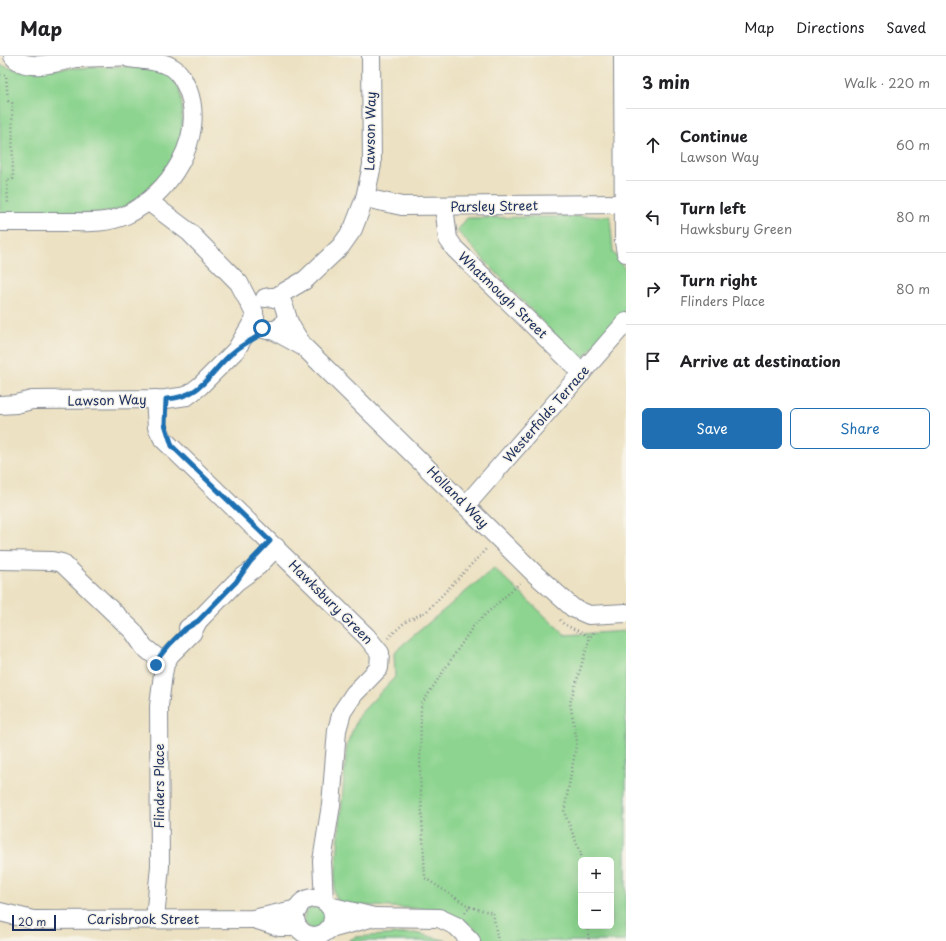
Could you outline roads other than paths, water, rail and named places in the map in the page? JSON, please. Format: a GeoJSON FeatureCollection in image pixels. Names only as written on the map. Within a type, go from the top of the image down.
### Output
{"type":"FeatureCollection","features":[{"type":"Feature","properties":{"kind":"street"},"geometry":{"type":"LineString","coordinates":[[0,61],[9,56]]}},
{"type":"Feature","properties":{"kind":"street"},"geometry":{"type":"LineString","coordinates":[[6,222],[105,221],[134,211],[153,196],[179,167],[185,155],[190,136],[191,98],[180,74],[176,58],[68,57],[50,64],[31,64],[20,62],[13,56]]}},
{"type":"Feature","properties":{"kind":"street","name":"Lawson Way"},"geometry":{"type":"LineString","coordinates":[[271,298],[305,280],[341,246],[353,229],[365,198],[372,165],[370,56]]}},
{"type":"Feature","properties":{"kind":"street"},"geometry":{"type":"LineString","coordinates":[[623,56],[624,242],[626,253]]}},
{"type":"Feature","properties":{"kind":"street"},"geometry":{"type":"LineString","coordinates":[[153,196],[239,283],[283,303],[287,314],[282,326],[270,330],[259,326],[239,283]]}},
{"type":"Feature","properties":{"kind":"street","name":"Parsley Street"},"geometry":{"type":"LineString","coordinates":[[365,198],[402,206],[624,204]]}},
{"type":"Feature","properties":{"kind":"street","name":"Whatmough Street"},"geometry":{"type":"LineString","coordinates":[[444,206],[446,233],[453,246],[582,373]]}},
{"type":"Feature","properties":{"kind":"street","name":"Lawson Way"},"geometry":{"type":"LineString","coordinates":[[287,314],[305,280]]}},
{"type":"Feature","properties":{"kind":"street"},"geometry":{"type":"LineString","coordinates":[[254,315],[259,302],[271,298]]}},
{"type":"Feature","properties":{"kind":"street","name":"Holland Way"},"geometry":{"type":"LineString","coordinates":[[287,314],[304,347]]}},
{"type":"Feature","properties":{"kind":"street","name":"Lawson Way"},"geometry":{"type":"LineString","coordinates":[[236,350],[254,315]]}},
{"type":"Feature","properties":{"kind":"street","name":"Westerfolds Terrace"},"geometry":{"type":"LineString","coordinates":[[466,505],[626,322]]}},
{"type":"Feature","properties":{"kind":"street","name":"Lawson Way"},"geometry":{"type":"LineString","coordinates":[[0,396],[32,400],[160,399],[183,397],[194,392],[236,350],[270,330]]}},
{"type":"Feature","properties":{"kind":"street","name":"Holland Way"},"geometry":{"type":"LineString","coordinates":[[270,330],[304,347],[536,575],[573,608],[589,615],[626,613]]}},
{"type":"Feature","properties":{"kind":"street","name":"Hawksbury Green"},"geometry":{"type":"LineString","coordinates":[[160,399],[165,424],[172,446],[377,647],[380,653],[379,668],[354,694],[342,712],[337,730],[331,805],[314,922]]}},
{"type":"Feature","properties":{"kind":"street","name":"Lawson Way"},"geometry":{"type":"LineString","coordinates":[[0,405],[16,404],[32,400]]}},
{"type":"Feature","properties":{"kind":"street"},"geometry":{"type":"LineString","coordinates":[[0,560],[52,561],[62,563],[132,631],[164,657],[192,633],[198,621],[236,582],[258,566],[273,544]]}},
{"type":"Feature","properties":{"kind":"street","name":"Flinders Place"},"geometry":{"type":"LineString","coordinates":[[160,919],[159,706],[164,657]]}},
{"type":"Feature","properties":{"kind":"street","name":"Carisbrook Street"},"geometry":{"type":"LineString","coordinates":[[0,912],[34,920],[253,919],[279,926],[374,917],[439,918],[456,926],[471,941]]}},
{"type":"Feature","properties":{"kind":"street","name":"Carisbrook Street"},"geometry":{"type":"LineString","coordinates":[[0,922],[19,924],[34,920]]}}]}
